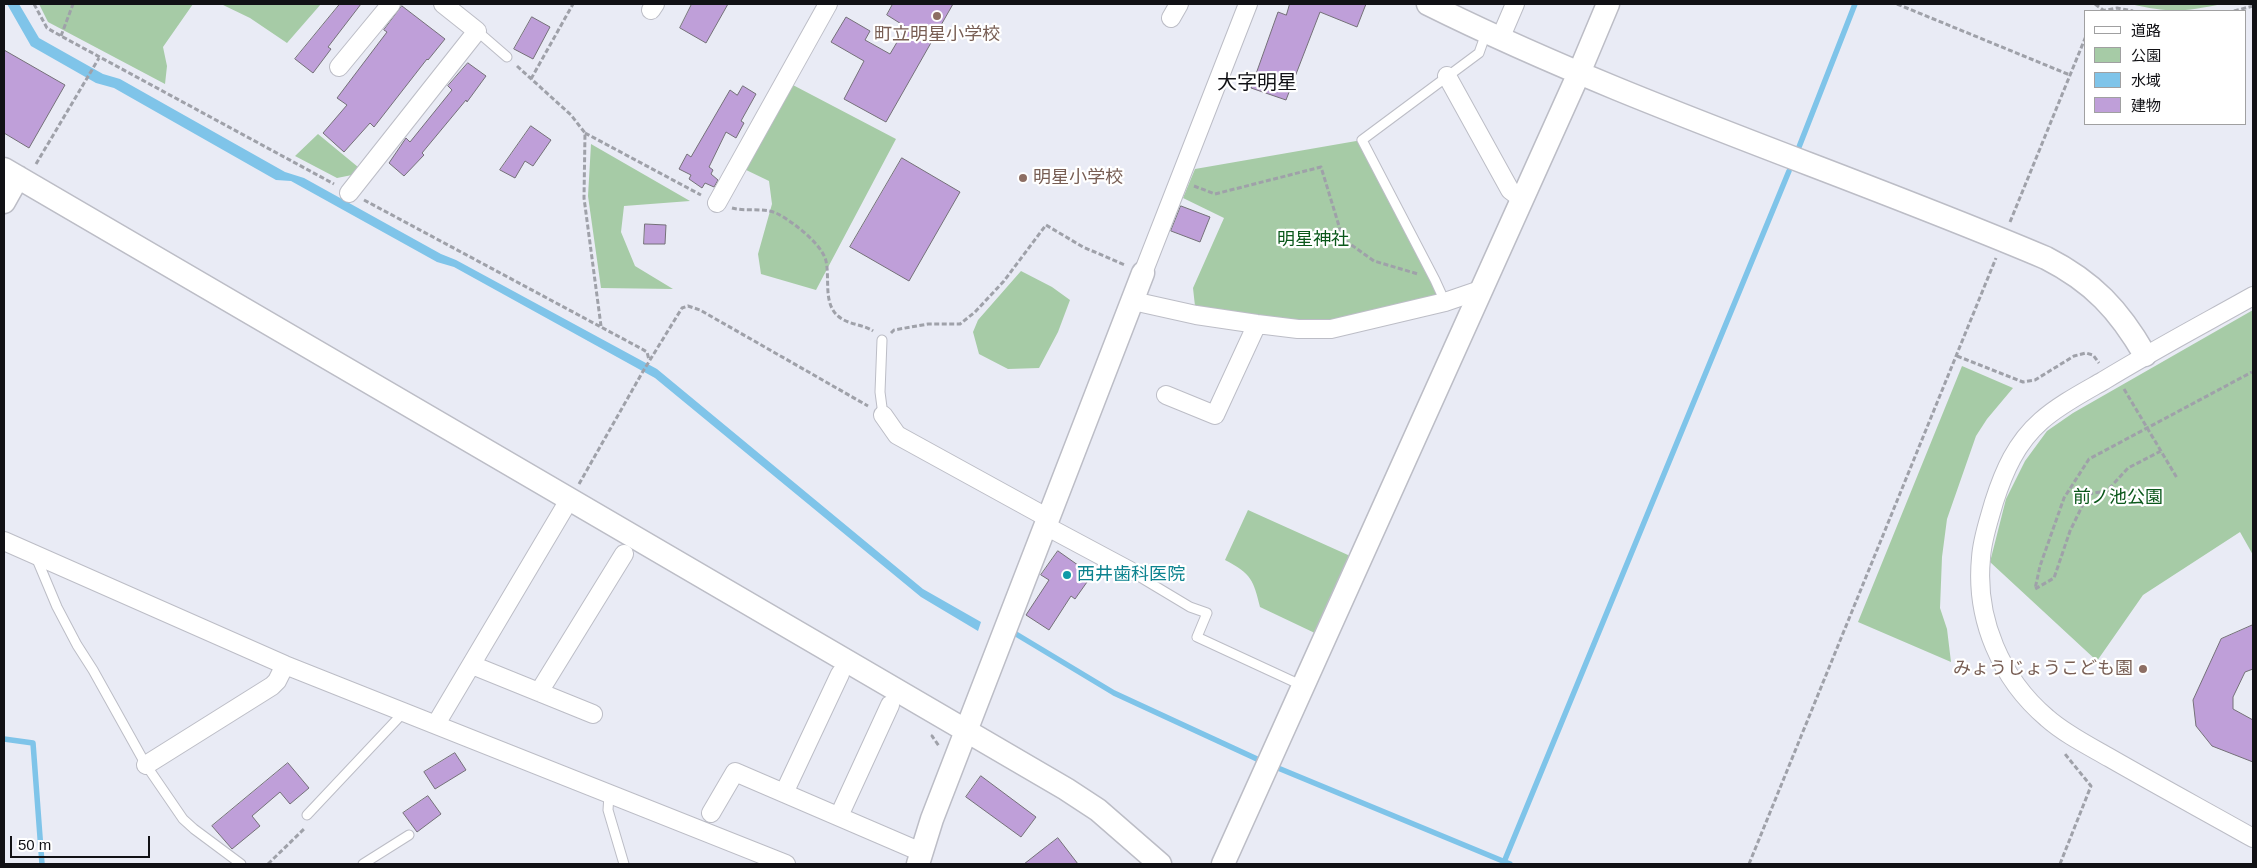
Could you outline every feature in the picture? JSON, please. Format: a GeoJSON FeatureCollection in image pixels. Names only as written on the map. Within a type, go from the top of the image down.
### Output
{"type":"FeatureCollection","features":[{"type":"Feature","properties":{"kind":"street"},"geometry":{"type":"LineString","coordinates":[[339,67],[391,4]]}},
{"type":"Feature","properties":{"kind":"street"},"geometry":{"type":"LineString","coordinates":[[349,192],[477,31],[443,4]]}},
{"type":"Feature","properties":{"kind":"street"},"geometry":{"type":"LineString","coordinates":[[717,203],[828,4]]}},
{"type":"Feature","properties":{"kind":"street"},"geometry":{"type":"LineString","coordinates":[[711,813],[735,772],[839,816],[920,858],[1046,522],[1248,4]]}},
{"type":"Feature","properties":{"kind":"street"},"geometry":{"type":"LineString","coordinates":[[1428,4],[1493,36],[1579,74],[2046,258],[2082,278],[2117,312],[2146,355]]}},
{"type":"Feature","properties":{"kind":"street"},"geometry":{"type":"LineString","coordinates":[[1493,36],[1515,4]]}},
{"type":"Feature","properties":{"kind":"street"},"geometry":{"type":"LineString","coordinates":[[1224,864],[1579,74],[1608,4]]}},
{"type":"Feature","properties":{"kind":"street"},"geometry":{"type":"LineString","coordinates":[[1446,76],[1510,190],[1522,199]]}},
{"type":"Feature","properties":{"kind":"street"},"geometry":{"type":"LineString","coordinates":[[4,202],[16,176],[966,733],[1031,768],[1098,810],[1160,864]]}},
{"type":"Feature","properties":{"kind":"street"},"geometry":{"type":"LineString","coordinates":[[1133,301],[1196,315],[1257,324],[1298,329],[1331,329],[1445,302],[1483,289]]}},
{"type":"Feature","properties":{"kind":"street"},"geometry":{"type":"LineString","coordinates":[[2253,296],[2146,355],[2058,408],[2041,421],[2013,454],[1994,504],[1981,557],[1983,603],[1998,656],[2018,689],[2048,719],[2064,731],[2253,838]]}},
{"type":"Feature","properties":{"kind":"street"},"geometry":{"type":"LineString","coordinates":[[1166,395],[1215,415],[1257,324]]}},
{"type":"Feature","properties":{"kind":"street"},"geometry":{"type":"LineString","coordinates":[[883,415],[897,435],[1130,571]]}},
{"type":"Feature","properties":{"kind":"street"},"geometry":{"type":"LineString","coordinates":[[436,724],[569,500]]}},
{"type":"Feature","properties":{"kind":"street"},"geometry":{"type":"LineString","coordinates":[[4,541],[285,664],[609,795],[786,864]]}},
{"type":"Feature","properties":{"kind":"street"},"geometry":{"type":"LineString","coordinates":[[539,692],[626,551]]}},
{"type":"Feature","properties":{"kind":"street"},"geometry":{"type":"LineString","coordinates":[[146,765],[272,686],[277,681],[285,664]]}},
{"type":"Feature","properties":{"kind":"street"},"geometry":{"type":"LineString","coordinates":[[472,665],[593,714]]}},
{"type":"Feature","properties":{"kind":"street"},"geometry":{"type":"LineString","coordinates":[[784,793],[840,674]]}},
{"type":"Feature","properties":{"kind":"street"},"geometry":{"type":"LineString","coordinates":[[839,816],[890,704]]}},
{"type":"Feature","properties":{"kind":"lane"},"geometry":{"type":"LineString","coordinates":[[477,31],[508,57]]}},
{"type":"Feature","properties":{"kind":"lane"},"geometry":{"type":"LineString","coordinates":[[1445,302],[1436,280],[1362,140],[1479,53],[1493,36]]}},
{"type":"Feature","properties":{"kind":"lane"},"geometry":{"type":"LineString","coordinates":[[882,340],[880,392],[883,415]]}},
{"type":"Feature","properties":{"kind":"lane"},"geometry":{"type":"LineString","coordinates":[[36,556],[57,607],[146,765],[183,819],[194,830],[241,864]]}},
{"type":"Feature","properties":{"kind":"lane"},"geometry":{"type":"LineString","coordinates":[[1130,571],[1190,607],[1206,613],[1197,637],[1304,687]]}},
{"type":"Feature","properties":{"kind":"lane"},"geometry":{"type":"LineString","coordinates":[[306,815],[404,712]]}},
{"type":"Feature","properties":{"kind":"lane"},"geometry":{"type":"LineString","coordinates":[[609,795],[608,810],[622,864]]}},
{"type":"Feature","properties":{"kind":"lane"},"geometry":{"type":"LineString","coordinates":[[363,864],[409,835]]}},
{"type":"Feature","properties":{"kind":"path"},"geometry":{"type":"LineString","coordinates":[[34,4],[47,28],[99,58],[642,348],[647,352],[649,360]]}},
{"type":"Feature","properties":{"kind":"path"},"geometry":{"type":"LineString","coordinates":[[61,36],[73,4]]}},
{"type":"Feature","properties":{"kind":"path"},"geometry":{"type":"LineString","coordinates":[[531,79],[573,4]]}},
{"type":"Feature","properties":{"kind":"path"},"geometry":{"type":"LineString","coordinates":[[1897,4],[2070,75]]}},
{"type":"Feature","properties":{"kind":"path"},"geometry":{"type":"LineString","coordinates":[[2238,10],[2253,6]]}},
{"type":"Feature","properties":{"kind":"path"},"geometry":{"type":"LineString","coordinates":[[2107,10],[2117,8],[2128,10]]}},
{"type":"Feature","properties":{"kind":"path"},"geometry":{"type":"LineString","coordinates":[[1749,864],[2084,41]]}},
{"type":"Feature","properties":{"kind":"path"},"geometry":{"type":"LineString","coordinates":[[508,57],[571,115],[585,133],[717,203],[736,209],[776,213],[796,225],[820,249],[826,259],[829,275],[829,302],[837,315],[846,321],[871,329],[882,340],[894,330],[928,324],[960,324],[975,312],[1004,281],[1046,225],[1084,248],[1143,273]]}},
{"type":"Feature","properties":{"kind":"path"},"geometry":{"type":"LineString","coordinates":[[16,176],[86,81],[99,58]]}},
{"type":"Feature","properties":{"kind":"path"},"geometry":{"type":"LineString","coordinates":[[585,133],[584,198],[601,326]]}},
{"type":"Feature","properties":{"kind":"path"},"geometry":{"type":"LineString","coordinates":[[1180,180],[1215,194],[1322,167],[1343,239],[1374,261],[1436,280]]}},
{"type":"Feature","properties":{"kind":"path"},"geometry":{"type":"LineString","coordinates":[[569,500],[649,360],[682,308],[688,306],[700,310],[883,415]]}},
{"type":"Feature","properties":{"kind":"path"},"geometry":{"type":"LineString","coordinates":[[1957,356],[2024,382],[2035,380],[2074,356],[2086,353],[2093,355],[2102,366],[2114,374],[2177,478]]}},
{"type":"Feature","properties":{"kind":"path"},"geometry":{"type":"LineString","coordinates":[[2161,451],[2128,468],[2107,491],[2088,494],[2070,531],[2054,578],[2035,589],[2040,566],[2064,498],[2088,460],[2252,372]]}},
{"type":"Feature","properties":{"kind":"path"},"geometry":{"type":"LineString","coordinates":[[2060,864],[2091,786],[2064,754],[2064,731]]}},
{"type":"Feature","properties":{"kind":"path"},"geometry":{"type":"LineString","coordinates":[[268,864],[309,824],[306,815]]}},
{"type":"Feature","properties":{"kind":"green space"},"geometry":{"type":"Polygon","coordinates":[[[39,4],[193,4],[163,47],[167,66],[165,84],[48,22],[39,4]]]}},
{"type":"Feature","properties":{"kind":"green space"},"geometry":{"type":"Polygon","coordinates":[[[221,4],[321,4],[287,43],[250,18],[221,4]]]}},
{"type":"Feature","properties":{"kind":"green space"},"geometry":{"type":"Polygon","coordinates":[[[2130,4],[2222,4],[2197,9],[2166,10],[2130,4]]]}},
{"type":"Feature","properties":{"kind":"green space"},"geometry":{"type":"Polygon","coordinates":[[[791,84],[896,139],[816,290],[761,274],[758,254],[772,204],[769,181],[742,168],[791,84]]]}},
{"type":"Feature","properties":{"kind":"green space"},"geometry":{"type":"Polygon","coordinates":[[[318,134],[358,167],[352,175],[337,178],[295,156],[318,134]]]}},
{"type":"Feature","properties":{"kind":"green space","name":"明星神社"},"geometry":{"type":"Polygon","coordinates":[[[1362,140],[1445,302],[1331,329],[1196,315],[1193,288],[1224,218],[1183,198],[1195,169],[1362,140]]]}},
{"type":"Feature","properties":{"kind":"green space"},"geometry":{"type":"Polygon","coordinates":[[[591,144],[690,201],[624,206],[621,232],[635,266],[673,289],[601,288],[588,196],[591,144]]]}},
{"type":"Feature","properties":{"kind":"green space"},"geometry":{"type":"Polygon","coordinates":[[[1021,271],[1052,287],[1070,300],[1058,332],[1039,368],[1008,369],[979,354],[973,332],[978,320],[1021,271]]]}},
{"type":"Feature","properties":{"kind":"green space","name":"前ノ池公園"},"geometry":{"type":"Polygon","coordinates":[[[2253,310],[2253,555],[2240,532],[2143,595],[2097,661],[1990,562],[2006,499],[2025,461],[2047,431],[2073,413],[2253,310]]]}},
{"type":"Feature","properties":{"kind":"green space"},"geometry":{"type":"Polygon","coordinates":[[[1962,366],[2013,388],[1987,419],[1976,436],[1947,519],[1942,557],[1940,608],[1947,629],[1951,662],[1858,622],[1962,366]]]}},
{"type":"Feature","properties":{"kind":"green space"},"geometry":{"type":"Polygon","coordinates":[[[1248,510],[1348,555],[1350,563],[1319,635],[1260,607],[1250,579],[1241,569],[1225,560],[1248,510]]]}},
{"type":"Feature","properties":{"kind":"water"},"geometry":{"type":"Polygon","coordinates":[[[7,4],[19,4],[39,38],[103,74],[120,79],[285,172],[304,178],[441,254],[456,260],[657,369],[923,589],[981,622],[978,631],[921,597],[655,378],[454,267],[437,262],[291,181],[276,180],[114,88],[96,83],[31,46],[7,4]]]}},
{"type":"Feature","properties":{"kind":"building"},"geometry":{"type":"Polygon","coordinates":[[[340,4],[361,4],[328,47],[331,49],[313,73],[295,59],[340,4]]]}},
{"type":"Feature","properties":{"kind":"building"},"geometry":{"type":"Polygon","coordinates":[[[692,4],[728,4],[706,43],[680,28],[692,4]]]}},
{"type":"Feature","properties":{"kind":"building"},"geometry":{"type":"Polygon","coordinates":[[[893,4],[953,4],[886,122],[844,99],[864,61],[831,42],[846,17],[870,31],[865,40],[890,54],[906,27],[887,15],[893,4]]]}},
{"type":"Feature","properties":{"kind":"building"},"geometry":{"type":"Polygon","coordinates":[[[1290,4],[1366,4],[1357,27],[1320,12],[1286,100],[1251,88],[1278,12],[1286,15],[1290,4]]]}},
{"type":"Feature","properties":{"kind":"building"},"geometry":{"type":"Polygon","coordinates":[[[402,6],[445,39],[374,127],[370,123],[344,152],[323,133],[347,105],[337,98],[387,32],[384,30],[402,6]]]}},
{"type":"Feature","properties":{"kind":"building"},"geometry":{"type":"Polygon","coordinates":[[[532,17],[550,27],[533,59],[514,49],[532,17]]]}},
{"type":"Feature","properties":{"kind":"building"},"geometry":{"type":"Polygon","coordinates":[[[4,50],[65,85],[29,148],[4,133],[4,50]]]}},
{"type":"Feature","properties":{"kind":"building"},"geometry":{"type":"Polygon","coordinates":[[[468,63],[486,76],[467,102],[466,100],[422,153],[424,155],[404,176],[389,163],[406,138],[410,142],[452,90],[448,86],[468,63]]]}},
{"type":"Feature","properties":{"kind":"building"},"geometry":{"type":"Polygon","coordinates":[[[743,86],[756,94],[741,121],[744,123],[736,138],[726,132],[709,167],[713,170],[711,174],[718,180],[714,187],[705,183],[702,188],[689,179],[691,175],[679,169],[687,154],[691,157],[730,90],[737,95],[743,86]]]}},
{"type":"Feature","properties":{"kind":"building"},"geometry":{"type":"Polygon","coordinates":[[[531,126],[551,140],[533,166],[525,161],[515,178],[500,170],[531,126]]]}},
{"type":"Feature","properties":{"kind":"building"},"geometry":{"type":"Polygon","coordinates":[[[902,158],[960,192],[909,281],[850,247],[902,158]]]}},
{"type":"Feature","properties":{"kind":"building"},"geometry":{"type":"Polygon","coordinates":[[[1181,206],[1210,217],[1200,242],[1171,231],[1181,206]]]}},
{"type":"Feature","properties":{"kind":"building"},"geometry":{"type":"Polygon","coordinates":[[[645,224],[666,225],[665,244],[644,244],[645,224]]]}},
{"type":"Feature","properties":{"kind":"building"},"geometry":{"type":"Polygon","coordinates":[[[1058,551],[1092,575],[1075,599],[1071,596],[1049,630],[1026,615],[1049,580],[1041,575],[1058,551]]]}},
{"type":"Feature","properties":{"kind":"building"},"geometry":{"type":"Polygon","coordinates":[[[2253,625],[2253,669],[2245,672],[2233,697],[2233,709],[2253,720],[2253,762],[2212,746],[2196,726],[2193,700],[2221,639],[2253,625]]]}},
{"type":"Feature","properties":{"kind":"building"},"geometry":{"type":"Polygon","coordinates":[[[455,753],[466,770],[435,789],[424,772],[455,753]]]}},
{"type":"Feature","properties":{"kind":"building"},"geometry":{"type":"Polygon","coordinates":[[[288,763],[309,788],[290,804],[280,792],[252,816],[260,826],[232,849],[212,826],[288,763]]]}},
{"type":"Feature","properties":{"kind":"building"},"geometry":{"type":"Polygon","coordinates":[[[981,776],[1036,817],[1021,837],[966,797],[981,776]]]}},
{"type":"Feature","properties":{"kind":"building"},"geometry":{"type":"Polygon","coordinates":[[[428,796],[441,814],[417,832],[403,813],[428,796]]]}},
{"type":"Feature","properties":{"kind":"building"},"geometry":{"type":"Polygon","coordinates":[[[1058,838],[1078,864],[1024,864],[1047,846],[1058,838]]]}},
{"type":"Feature","properties":{"kind":"waterway"},"geometry":{"type":"LineString","coordinates":[[1799,147],[1855,4]]}},
{"type":"Feature","properties":{"kind":"waterway"},"geometry":{"type":"LineString","coordinates":[[1504,862],[1789,171]]}},
{"type":"Feature","properties":{"kind":"waterway"},"geometry":{"type":"LineString","coordinates":[[1016,634],[1114,693],[1257,759]]}},
{"type":"Feature","properties":{"kind":"waterway"},"geometry":{"type":"LineString","coordinates":[[4,739],[33,743],[42,864]]}},
{"type":"Feature","properties":{"kind":"waterway"},"geometry":{"type":"LineString","coordinates":[[1278,768],[1510,864]]}},
{"type":"Feature","properties":{"kind":"place","name":"町立明星小学校"},"geometry":{"type":"Point","coordinates":[937,16]}},
{"type":"Feature","properties":{"kind":"place","name":"明星小学校"},"geometry":{"type":"Point","coordinates":[1023,178]}},
{"type":"Feature","properties":{"kind":"place","name":"西井歯科医院"},"geometry":{"type":"Point","coordinates":[1067,575]}},
{"type":"Feature","properties":{"kind":"place","name":"みょうじょうこども園"},"geometry":{"type":"Point","coordinates":[2143,669]}},
{"type":"Feature","properties":{"kind":"district","name":"大字明星"},"geometry":{"type":"Point","coordinates":[1257,83]}}]}
